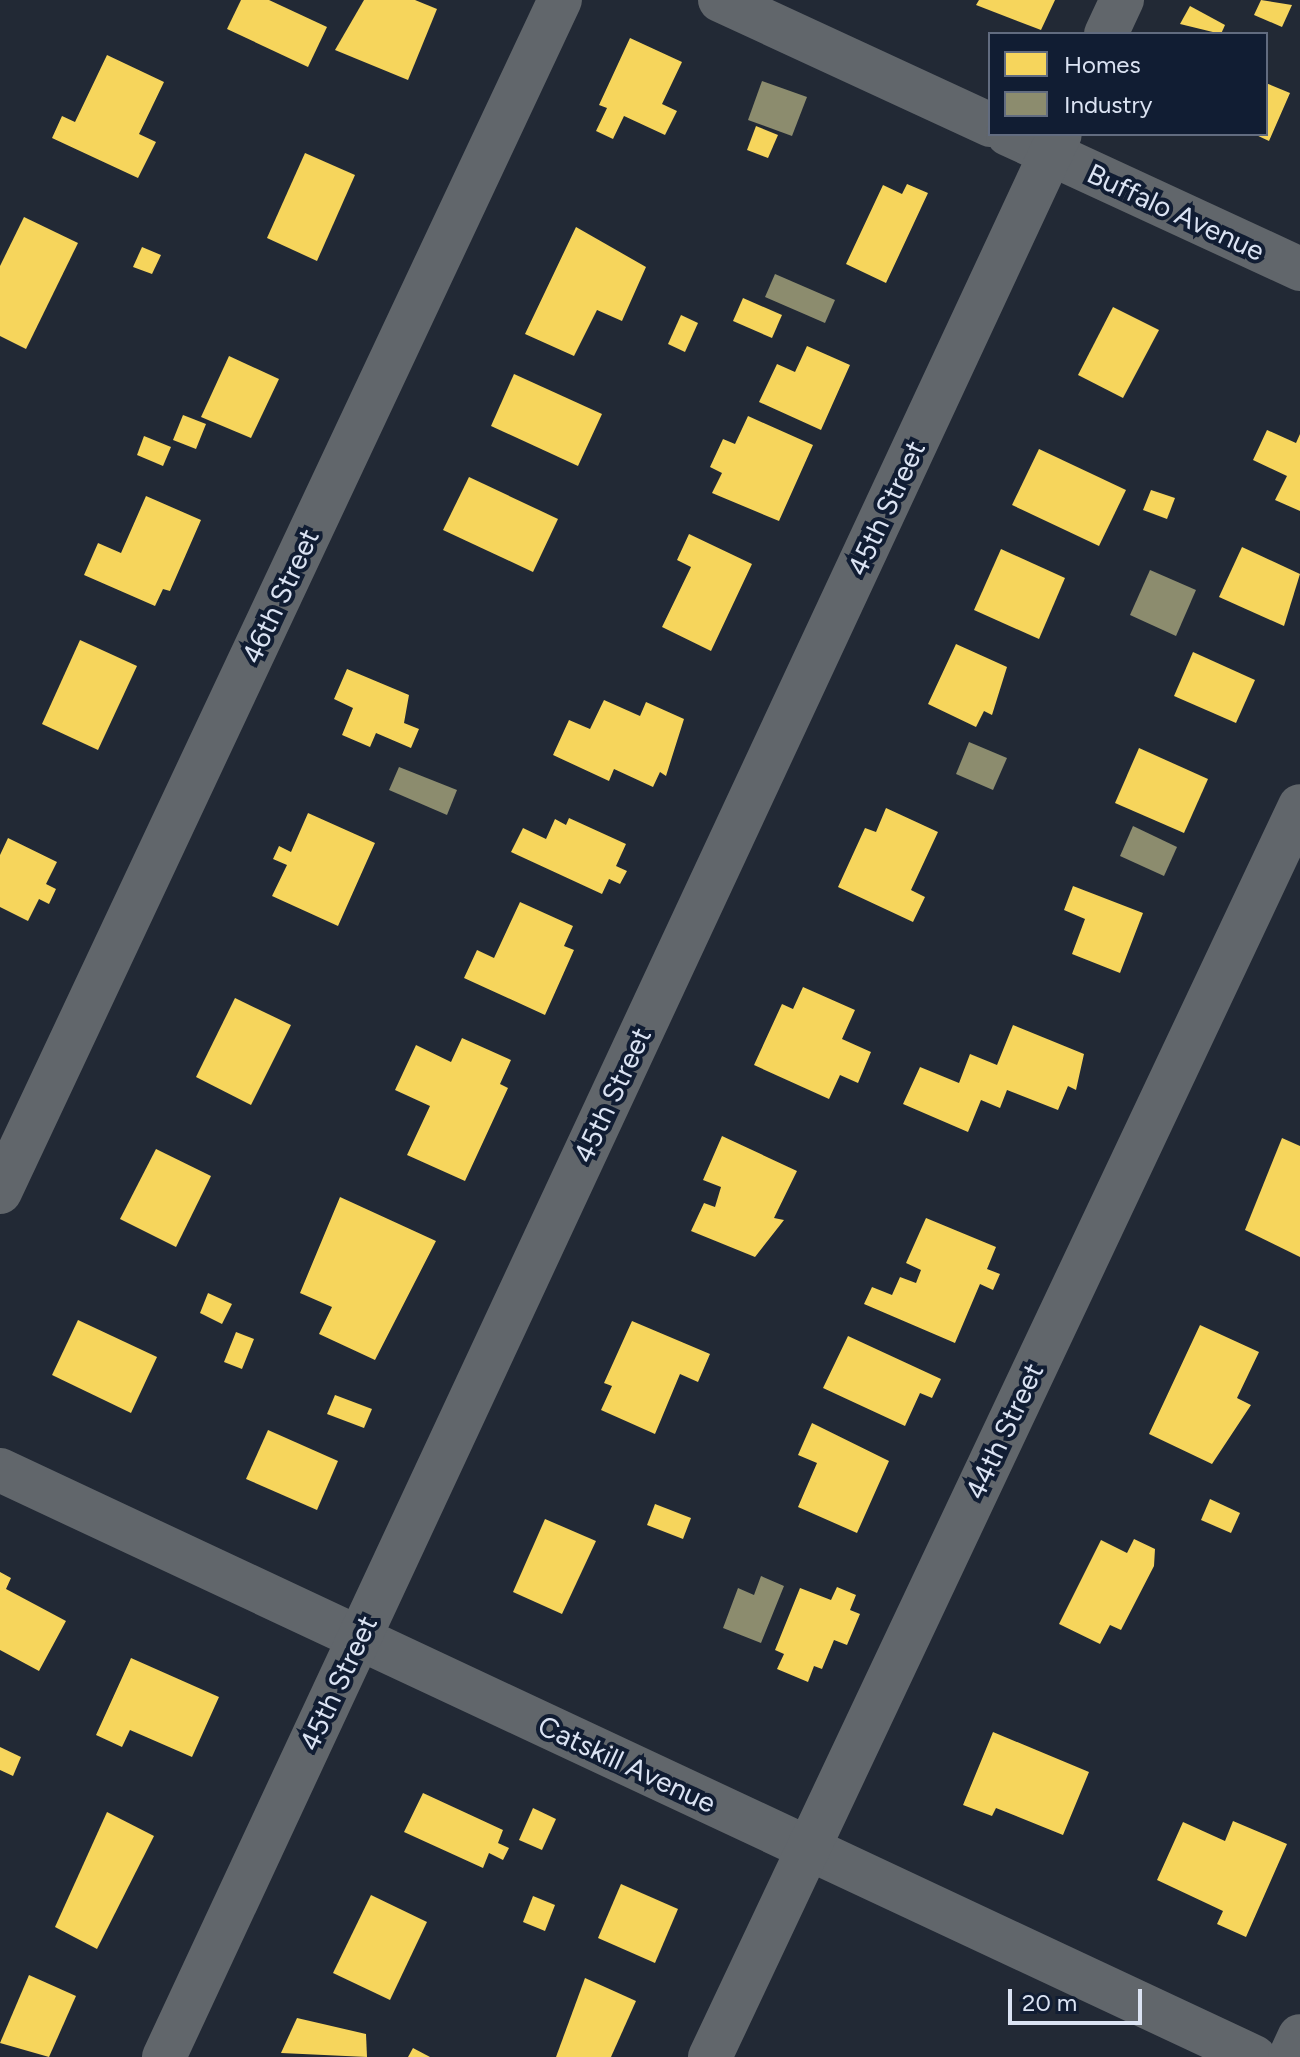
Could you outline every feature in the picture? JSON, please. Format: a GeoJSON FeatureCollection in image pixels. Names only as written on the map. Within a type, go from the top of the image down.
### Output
{"type":"FeatureCollection","features":[{"type":"Feature","properties":{"kind":"street","name":"46th Street"},"geometry":{"type":"LineString","coordinates":[[0,1192],[560,0]]}},
{"type":"Feature","properties":{"kind":"street"},"geometry":{"type":"LineString","coordinates":[[720,0],[988,124]]}},
{"type":"Feature","properties":{"kind":"street"},"geometry":{"type":"LineString","coordinates":[[1107,32],[1122,0]]}},
{"type":"Feature","properties":{"kind":"street","name":"Buffalo Avenue"},"geometry":{"type":"LineString","coordinates":[[1018,136],[1056,144],[1300,269]]}},
{"type":"Feature","properties":{"kind":"street","name":"45th Street"},"geometry":{"type":"LineString","coordinates":[[164,2057],[1056,144]]}},
{"type":"Feature","properties":{"kind":"street","name":"44th Street"},"geometry":{"type":"LineString","coordinates":[[710,2057],[1300,806]]}},
{"type":"Feature","properties":{"kind":"street","name":"Catskill Avenue"},"geometry":{"type":"LineString","coordinates":[[0,1470],[1254,2057]]}},
{"type":"Feature","properties":{"kind":"street"},"geometry":{"type":"LineString","coordinates":[[1290,2057],[1300,2036]]}},
{"type":"Feature","properties":{"kind":"building: Homes"},"geometry":{"type":"Polygon","coordinates":[[[241,0],[269,0],[327,27],[308,67],[227,29],[241,0]]]}},
{"type":"Feature","properties":{"kind":"building: Homes"},"geometry":{"type":"Polygon","coordinates":[[[364,0],[415,0],[437,9],[408,80],[335,50],[364,0]]]}},
{"type":"Feature","properties":{"kind":"building: Homes"},"geometry":{"type":"Polygon","coordinates":[[[979,0],[1055,0],[1041,30],[976,5],[979,0]]]}},
{"type":"Feature","properties":{"kind":"building: Homes"},"geometry":{"type":"Polygon","coordinates":[[[1261,0],[1292,5],[1282,27],[1254,15],[1261,0]]]}},
{"type":"Feature","properties":{"kind":"building: Homes"},"geometry":{"type":"Polygon","coordinates":[[[1190,6],[1225,25],[1222,32],[1213,32],[1180,24],[1190,6]]]}},
{"type":"Feature","properties":{"kind":"building: Homes"},"geometry":{"type":"Polygon","coordinates":[[[630,38],[682,62],[662,104],[677,111],[665,135],[624,116],[613,139],[596,131],[607,108],[599,105],[630,38]]]}},
{"type":"Feature","properties":{"kind":"building: Homes"},"geometry":{"type":"Polygon","coordinates":[[[107,55],[164,82],[139,134],[156,142],[138,178],[52,138],[62,116],[75,122],[107,55]]]}},
{"type":"Feature","properties":{"kind":"building: Homes"},"geometry":{"type":"Polygon","coordinates":[[[1268,84],[1290,93],[1269,141],[1258,136],[1268,136],[1268,84]]]}},
{"type":"Feature","properties":{"kind":"building: Homes"},"geometry":{"type":"Polygon","coordinates":[[[756,126],[778,135],[768,158],[747,150],[756,126]]]}},
{"type":"Feature","properties":{"kind":"building: Homes"},"geometry":{"type":"Polygon","coordinates":[[[305,153],[355,175],[317,261],[267,238],[305,153]]]}},
{"type":"Feature","properties":{"kind":"building: Homes"},"geometry":{"type":"Polygon","coordinates":[[[907,184],[928,193],[886,283],[846,264],[883,185],[902,194],[907,184]]]}},
{"type":"Feature","properties":{"kind":"building: Homes"},"geometry":{"type":"Polygon","coordinates":[[[24,217],[78,243],[26,349],[0,336],[0,266],[24,217]]]}},
{"type":"Feature","properties":{"kind":"building: Homes"},"geometry":{"type":"Polygon","coordinates":[[[576,227],[646,267],[622,321],[597,310],[574,356],[525,334],[576,227]]]}},
{"type":"Feature","properties":{"kind":"building: Homes"},"geometry":{"type":"Polygon","coordinates":[[[142,247],[161,255],[152,274],[133,267],[142,247]]]}},
{"type":"Feature","properties":{"kind":"building: Homes"},"geometry":{"type":"Polygon","coordinates":[[[743,298],[782,315],[772,338],[733,321],[743,298]]]}},
{"type":"Feature","properties":{"kind":"building: Homes"},"geometry":{"type":"Polygon","coordinates":[[[1113,307],[1159,330],[1123,398],[1078,375],[1113,307]]]}},
{"type":"Feature","properties":{"kind":"building: Homes"},"geometry":{"type":"Polygon","coordinates":[[[681,315],[698,323],[685,352],[668,344],[681,315]]]}},
{"type":"Feature","properties":{"kind":"building: Homes"},"geometry":{"type":"Polygon","coordinates":[[[807,346],[850,365],[821,430],[759,402],[777,364],[795,372],[807,346]]]}},
{"type":"Feature","properties":{"kind":"building: Homes"},"geometry":{"type":"Polygon","coordinates":[[[229,356],[279,379],[251,438],[201,417],[229,356]]]}},
{"type":"Feature","properties":{"kind":"building: Homes"},"geometry":{"type":"Polygon","coordinates":[[[514,374],[602,414],[578,466],[491,426],[514,374]]]}},
{"type":"Feature","properties":{"kind":"building: Homes"},"geometry":{"type":"Polygon","coordinates":[[[183,415],[206,424],[196,449],[173,440],[183,415]]]}},
{"type":"Feature","properties":{"kind":"building: Homes"},"geometry":{"type":"Polygon","coordinates":[[[748,416],[813,445],[779,521],[712,493],[722,473],[710,467],[723,439],[735,444],[748,416]]]}},
{"type":"Feature","properties":{"kind":"building: Homes"},"geometry":{"type":"Polygon","coordinates":[[[1267,430],[1296,443],[1300,434],[1300,511],[1275,500],[1287,476],[1253,460],[1267,430]]]}},
{"type":"Feature","properties":{"kind":"building: Homes"},"geometry":{"type":"Polygon","coordinates":[[[144,436],[171,447],[163,466],[137,455],[144,436]]]}},
{"type":"Feature","properties":{"kind":"building: Homes"},"geometry":{"type":"Polygon","coordinates":[[[1039,449],[1126,490],[1099,546],[1012,505],[1039,449]]]}},
{"type":"Feature","properties":{"kind":"building: Homes"},"geometry":{"type":"Polygon","coordinates":[[[469,477],[558,519],[533,572],[443,530],[469,477]]]}},
{"type":"Feature","properties":{"kind":"building: Homes"},"geometry":{"type":"Polygon","coordinates":[[[1151,490],[1175,498],[1167,519],[1143,510],[1151,490]]]}},
{"type":"Feature","properties":{"kind":"building: Homes"},"geometry":{"type":"Polygon","coordinates":[[[146,496],[201,520],[170,591],[163,589],[155,606],[84,575],[98,543],[121,553],[146,496]]]}},
{"type":"Feature","properties":{"kind":"building: Homes"},"geometry":{"type":"Polygon","coordinates":[[[689,534],[752,564],[711,651],[662,627],[691,567],[677,560],[689,534]]]}},
{"type":"Feature","properties":{"kind":"building: Homes"},"geometry":{"type":"Polygon","coordinates":[[[1242,547],[1300,574],[1284,626],[1219,597],[1242,547]]]}},
{"type":"Feature","properties":{"kind":"building: Homes"},"geometry":{"type":"Polygon","coordinates":[[[1001,549],[1065,578],[1039,639],[974,610],[1001,549]]]}},
{"type":"Feature","properties":{"kind":"building: Homes"},"geometry":{"type":"Polygon","coordinates":[[[80,640],[137,666],[98,750],[42,724],[80,640]]]}},
{"type":"Feature","properties":{"kind":"building: Homes"},"geometry":{"type":"Polygon","coordinates":[[[956,644],[1007,667],[992,715],[984,711],[976,727],[928,704],[956,644]]]}},
{"type":"Feature","properties":{"kind":"building: Homes"},"geometry":{"type":"Polygon","coordinates":[[[1193,652],[1255,680],[1236,723],[1174,696],[1193,652]]]}},
{"type":"Feature","properties":{"kind":"building: Homes"},"geometry":{"type":"Polygon","coordinates":[[[347,669],[409,695],[404,723],[419,729],[411,748],[376,733],[370,747],[342,735],[353,708],[334,699],[347,669]]]}},
{"type":"Feature","properties":{"kind":"building: Homes"},"geometry":{"type":"Polygon","coordinates":[[[604,700],[640,716],[646,702],[684,719],[666,776],[660,772],[653,787],[614,769],[609,781],[553,755],[569,720],[590,729],[604,700]]]}},
{"type":"Feature","properties":{"kind":"building: Homes"},"geometry":{"type":"Polygon","coordinates":[[[1139,748],[1208,779],[1184,833],[1115,803],[1139,748]]]}},
{"type":"Feature","properties":{"kind":"building: Homes"},"geometry":{"type":"Polygon","coordinates":[[[886,808],[938,832],[911,890],[925,897],[913,922],[838,887],[865,828],[876,832],[886,808]]]}},
{"type":"Feature","properties":{"kind":"building: Homes"},"geometry":{"type":"Polygon","coordinates":[[[308,813],[375,843],[338,926],[272,896],[287,865],[273,859],[279,846],[291,852],[308,813]]]}},
{"type":"Feature","properties":{"kind":"building: Homes"},"geometry":{"type":"Polygon","coordinates":[[[569,818],[626,844],[616,866],[627,871],[620,884],[609,879],[602,894],[511,852],[523,828],[546,839],[555,819],[566,825],[569,818]]]}},
{"type":"Feature","properties":{"kind":"building: Homes"},"geometry":{"type":"Polygon","coordinates":[[[8,838],[57,862],[46,884],[56,889],[49,904],[39,899],[28,921],[0,907],[0,855],[8,838]]]}},
{"type":"Feature","properties":{"kind":"building: Homes"},"geometry":{"type":"Polygon","coordinates":[[[1073,886],[1143,913],[1120,973],[1072,954],[1085,919],[1064,910],[1073,886]]]}},
{"type":"Feature","properties":{"kind":"building: Homes"},"geometry":{"type":"Polygon","coordinates":[[[520,902],[573,926],[564,946],[574,950],[545,1015],[464,978],[477,950],[494,958],[520,902]]]}},
{"type":"Feature","properties":{"kind":"building: Homes"},"geometry":{"type":"Polygon","coordinates":[[[803,987],[855,1010],[842,1039],[871,1052],[858,1083],[840,1075],[829,1099],[754,1065],[782,1004],[793,1009],[803,987]]]}},
{"type":"Feature","properties":{"kind":"building: Homes"},"geometry":{"type":"Polygon","coordinates":[[[235,998],[291,1025],[251,1105],[196,1077],[235,998]]]}},
{"type":"Feature","properties":{"kind":"building: Homes"},"geometry":{"type":"Polygon","coordinates":[[[1013,1025],[1084,1054],[1076,1090],[1068,1086],[1058,1110],[1007,1090],[1000,1108],[981,1100],[968,1132],[903,1104],[920,1067],[959,1083],[970,1054],[997,1065],[1013,1025]]]}},
{"type":"Feature","properties":{"kind":"building: Homes"},"geometry":{"type":"Polygon","coordinates":[[[462,1038],[511,1060],[500,1084],[508,1088],[465,1181],[407,1155],[430,1106],[395,1090],[416,1045],[451,1062],[462,1038]]]}},
{"type":"Feature","properties":{"kind":"building: Homes"},"geometry":{"type":"Polygon","coordinates":[[[722,1136],[797,1171],[774,1218],[784,1220],[755,1257],[691,1231],[704,1203],[715,1207],[721,1187],[703,1180],[722,1136]]]}},
{"type":"Feature","properties":{"kind":"building: Homes"},"geometry":{"type":"Polygon","coordinates":[[[1282,1138],[1300,1146],[1300,1257],[1245,1230],[1282,1138]]]}},
{"type":"Feature","properties":{"kind":"building: Homes"},"geometry":{"type":"Polygon","coordinates":[[[156,1149],[211,1176],[176,1247],[120,1219],[156,1149]]]}},
{"type":"Feature","properties":{"kind":"building: Homes"},"geometry":{"type":"Polygon","coordinates":[[[340,1197],[436,1241],[375,1360],[319,1334],[332,1307],[300,1293],[340,1197]]]}},
{"type":"Feature","properties":{"kind":"building: Homes"},"geometry":{"type":"Polygon","coordinates":[[[926,1218],[996,1247],[987,1269],[1000,1274],[993,1290],[980,1284],[955,1343],[864,1304],[872,1287],[892,1295],[900,1277],[916,1283],[921,1270],[906,1263],[926,1218]]]}},
{"type":"Feature","properties":{"kind":"building: Homes"},"geometry":{"type":"Polygon","coordinates":[[[208,1293],[232,1304],[222,1324],[200,1313],[208,1293]]]}},
{"type":"Feature","properties":{"kind":"building: Homes"},"geometry":{"type":"Polygon","coordinates":[[[78,1320],[157,1357],[131,1413],[52,1375],[78,1320]]]}},
{"type":"Feature","properties":{"kind":"building: Homes"},"geometry":{"type":"Polygon","coordinates":[[[632,1321],[710,1354],[698,1382],[680,1374],[655,1434],[601,1410],[612,1386],[604,1383],[632,1321]]]}},
{"type":"Feature","properties":{"kind":"building: Homes"},"geometry":{"type":"Polygon","coordinates":[[[1200,1325],[1259,1352],[1237,1398],[1251,1405],[1212,1464],[1149,1434],[1200,1325]]]}},
{"type":"Feature","properties":{"kind":"building: Homes"},"geometry":{"type":"Polygon","coordinates":[[[236,1332],[254,1339],[242,1369],[224,1362],[236,1332]]]}},
{"type":"Feature","properties":{"kind":"building: Homes"},"geometry":{"type":"Polygon","coordinates":[[[848,1336],[941,1379],[932,1398],[920,1393],[905,1426],[823,1388],[848,1336]]]}},
{"type":"Feature","properties":{"kind":"building: Homes"},"geometry":{"type":"Polygon","coordinates":[[[335,1395],[372,1409],[364,1428],[327,1414],[335,1395]]]}},
{"type":"Feature","properties":{"kind":"building: Homes"},"geometry":{"type":"Polygon","coordinates":[[[812,1423],[889,1461],[857,1533],[798,1507],[817,1463],[798,1455],[812,1423]]]}},
{"type":"Feature","properties":{"kind":"building: Homes"},"geometry":{"type":"Polygon","coordinates":[[[268,1430],[338,1461],[317,1510],[246,1479],[268,1430]]]}},
{"type":"Feature","properties":{"kind":"building: Homes"},"geometry":{"type":"Polygon","coordinates":[[[1210,1499],[1240,1513],[1231,1533],[1201,1520],[1210,1499]]]}},
{"type":"Feature","properties":{"kind":"building: Homes"},"geometry":{"type":"Polygon","coordinates":[[[655,1504],[691,1518],[683,1539],[647,1525],[655,1504]]]}},
{"type":"Feature","properties":{"kind":"building: Homes"},"geometry":{"type":"Polygon","coordinates":[[[545,1519],[596,1541],[562,1614],[513,1592],[545,1519]]]}},
{"type":"Feature","properties":{"kind":"building: Homes"},"geometry":{"type":"Polygon","coordinates":[[[1134,1539],[1155,1549],[1154,1566],[1121,1630],[1110,1625],[1100,1644],[1059,1624],[1101,1540],[1127,1553],[1134,1539]]]}},
{"type":"Feature","properties":{"kind":"building: Homes"},"geometry":{"type":"Polygon","coordinates":[[[0,1572],[11,1578],[6,1589],[66,1621],[39,1671],[0,1650],[0,1572]]]}},
{"type":"Feature","properties":{"kind":"building: Homes"},"geometry":{"type":"Polygon","coordinates":[[[837,1587],[856,1595],[850,1610],[860,1614],[847,1645],[834,1640],[822,1669],[814,1666],[808,1682],[777,1669],[784,1654],[775,1650],[800,1588],[831,1600],[837,1587]]]}},
{"type":"Feature","properties":{"kind":"building: Homes"},"geometry":{"type":"Polygon","coordinates":[[[131,1658],[219,1697],[192,1757],[130,1730],[122,1747],[96,1735],[131,1658]]]}},
{"type":"Feature","properties":{"kind":"building: Homes"},"geometry":{"type":"Polygon","coordinates":[[[993,1732],[1089,1772],[1063,1835],[996,1808],[992,1816],[963,1805],[993,1732]]]}},
{"type":"Feature","properties":{"kind":"building: Homes"},"geometry":{"type":"Polygon","coordinates":[[[0,1747],[21,1757],[13,1776],[0,1770],[0,1747]]]}},
{"type":"Feature","properties":{"kind":"building: Homes"},"geometry":{"type":"Polygon","coordinates":[[[423,1793],[503,1830],[498,1843],[509,1848],[503,1860],[489,1853],[483,1868],[404,1832],[423,1793]]]}},
{"type":"Feature","properties":{"kind":"building: Homes"},"geometry":{"type":"Polygon","coordinates":[[[533,1808],[556,1819],[542,1850],[519,1840],[533,1808]]]}},
{"type":"Feature","properties":{"kind":"building: Homes"},"geometry":{"type":"Polygon","coordinates":[[[107,1812],[154,1836],[97,1949],[55,1927],[107,1812]]]}},
{"type":"Feature","properties":{"kind":"building: Homes"},"geometry":{"type":"Polygon","coordinates":[[[1233,1821],[1287,1844],[1246,1937],[1217,1924],[1223,1911],[1157,1880],[1183,1822],[1225,1841],[1233,1821]]]}},
{"type":"Feature","properties":{"kind":"building: Homes"},"geometry":{"type":"Polygon","coordinates":[[[621,1884],[678,1909],[655,1963],[598,1938],[621,1884]]]}},
{"type":"Feature","properties":{"kind":"building: Homes"},"geometry":{"type":"Polygon","coordinates":[[[371,1895],[427,1922],[390,2000],[333,1973],[371,1895]]]}},
{"type":"Feature","properties":{"kind":"building: Homes"},"geometry":{"type":"Polygon","coordinates":[[[533,1896],[555,1905],[545,1931],[523,1922],[533,1896]]]}},
{"type":"Feature","properties":{"kind":"building: Homes"},"geometry":{"type":"Polygon","coordinates":[[[29,1975],[76,1996],[49,2057],[0,2043],[29,1975]]]}},
{"type":"Feature","properties":{"kind":"building: Homes"},"geometry":{"type":"Polygon","coordinates":[[[585,1978],[636,2001],[611,2057],[556,2057],[585,1978]]]}},
{"type":"Feature","properties":{"kind":"building: Homes"},"geometry":{"type":"Polygon","coordinates":[[[297,2018],[366,2034],[367,2057],[281,2053],[297,2018]]]}},
{"type":"Feature","properties":{"kind":"building: Homes"},"geometry":{"type":"Polygon","coordinates":[[[413,2048],[430,2057],[408,2057],[413,2048]]]}},
{"type":"Feature","properties":{"kind":"building: Industry"},"geometry":{"type":"Polygon","coordinates":[[[762,81],[807,97],[792,136],[748,120],[762,81]]]}},
{"type":"Feature","properties":{"kind":"building: Industry"},"geometry":{"type":"Polygon","coordinates":[[[775,274],[835,300],[825,323],[765,297],[775,274]]]}},
{"type":"Feature","properties":{"kind":"building: Industry"},"geometry":{"type":"Polygon","coordinates":[[[1150,570],[1196,590],[1176,636],[1130,615],[1150,570]]]}},
{"type":"Feature","properties":{"kind":"building: Industry"},"geometry":{"type":"Polygon","coordinates":[[[969,742],[1007,758],[993,790],[956,774],[969,742]]]}},
{"type":"Feature","properties":{"kind":"building: Industry"},"geometry":{"type":"Polygon","coordinates":[[[399,767],[457,790],[447,815],[389,790],[399,767]]]}},
{"type":"Feature","properties":{"kind":"building: Industry"},"geometry":{"type":"Polygon","coordinates":[[[1133,826],[1177,847],[1164,876],[1120,856],[1133,826]]]}},
{"type":"Feature","properties":{"kind":"building: Industry"},"geometry":{"type":"Polygon","coordinates":[[[761,1576],[784,1586],[761,1643],[723,1628],[738,1588],[754,1595],[761,1576]]]}}]}
